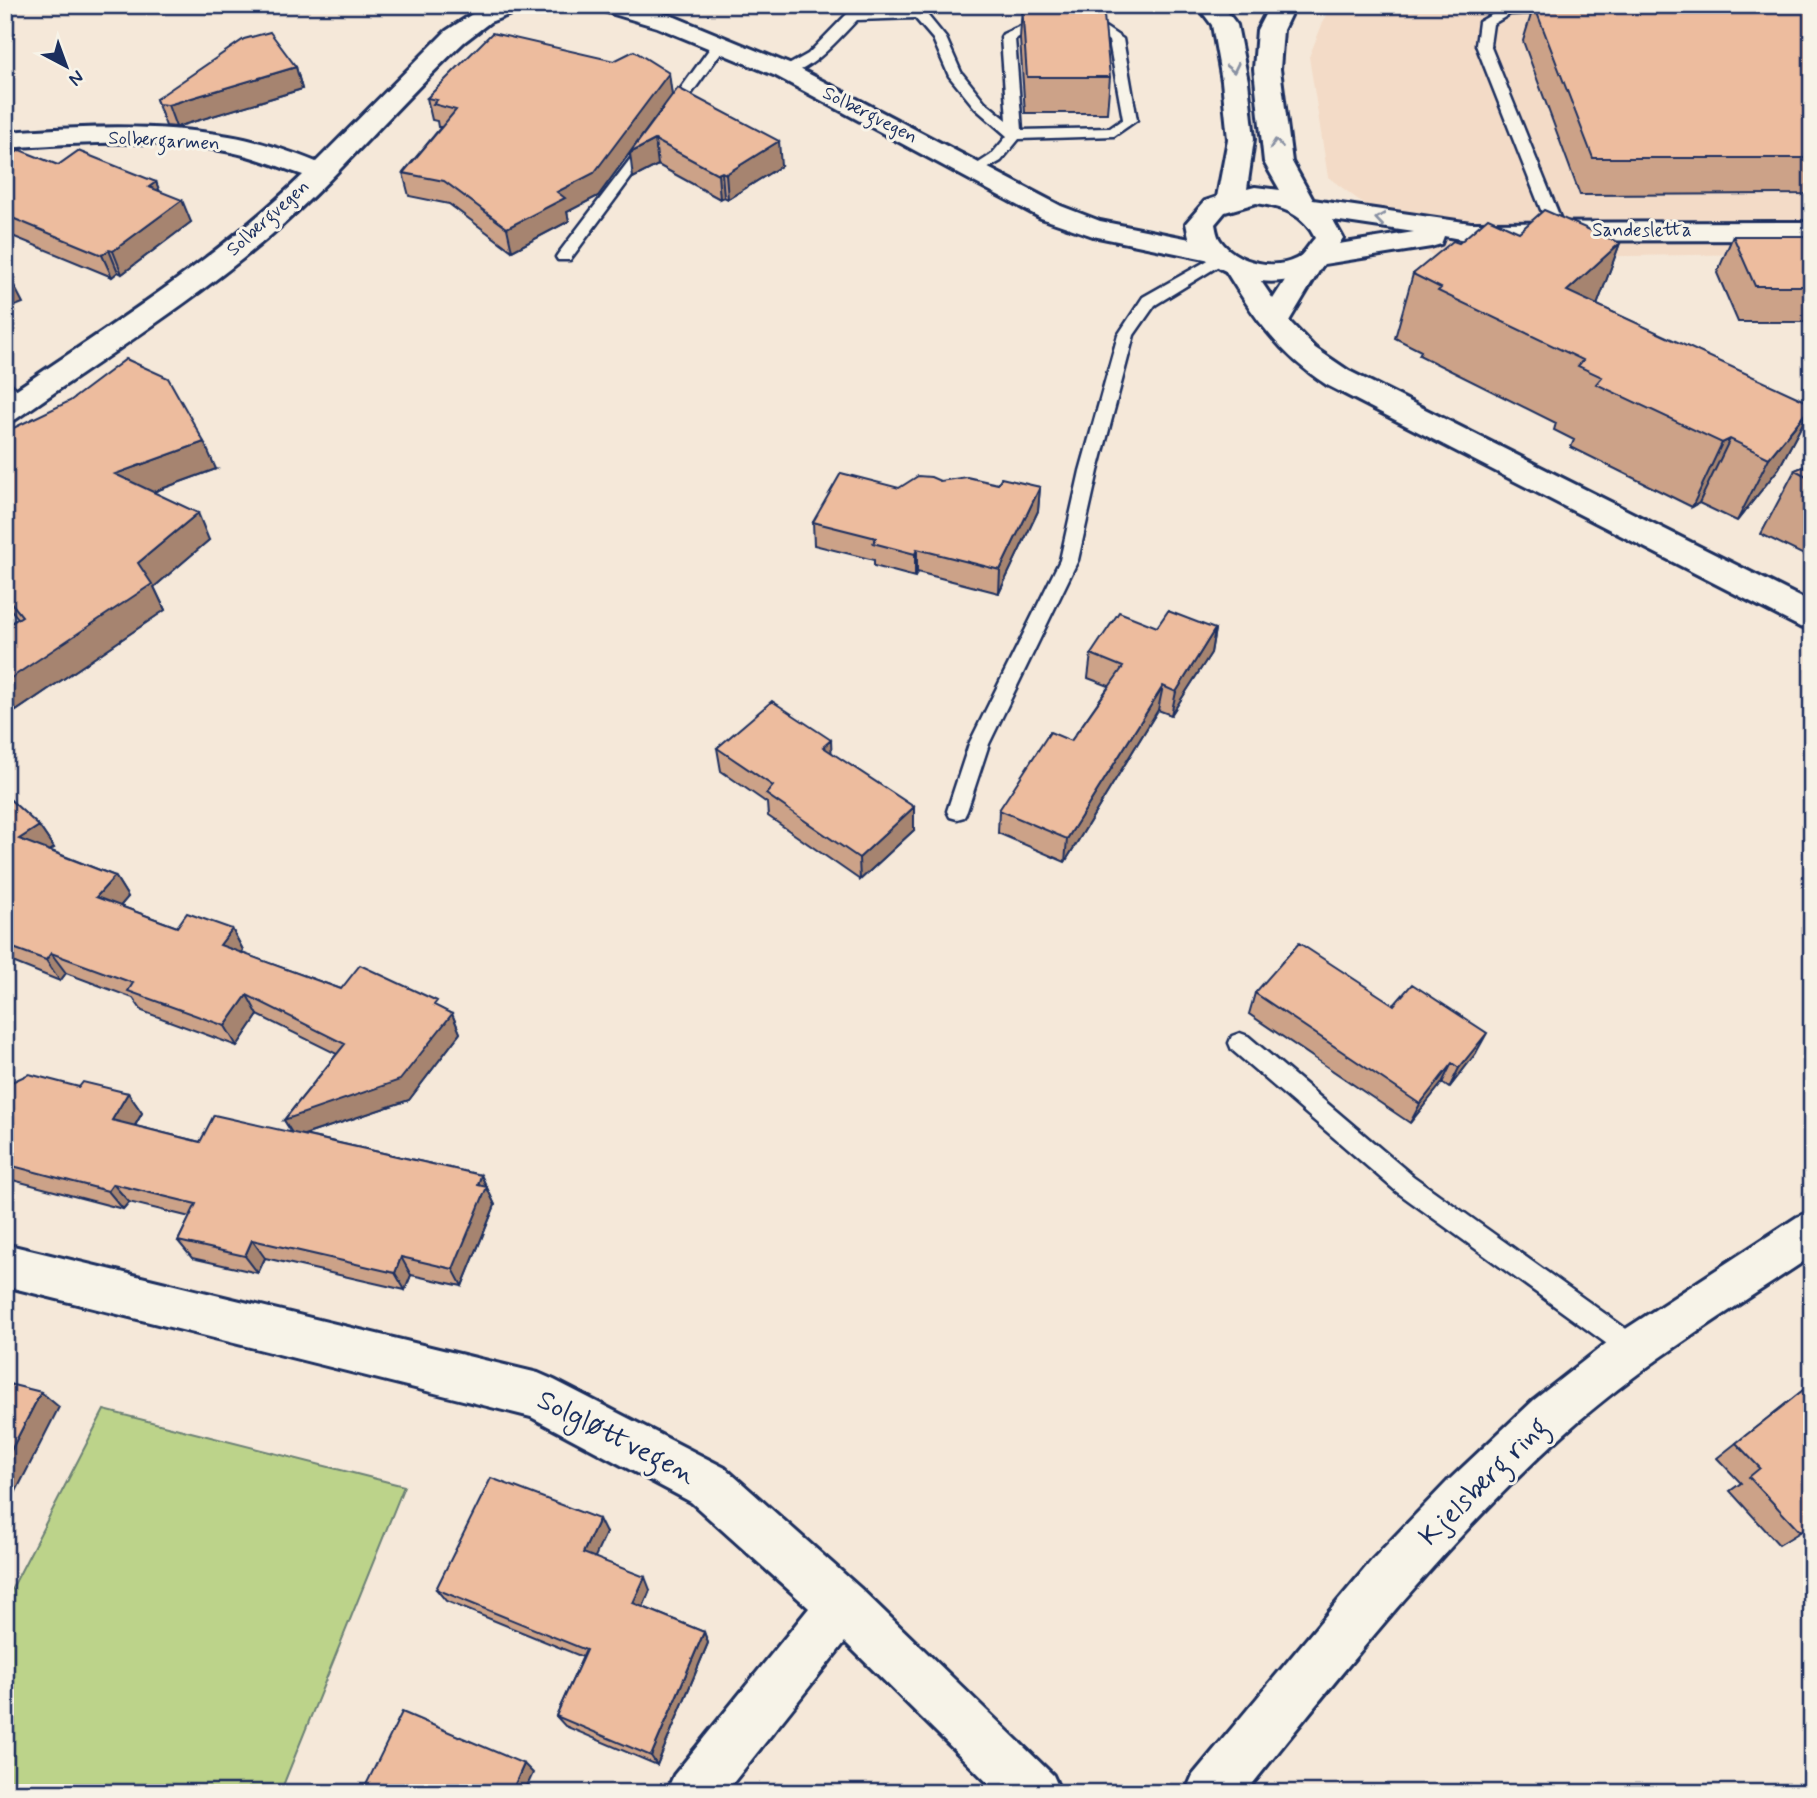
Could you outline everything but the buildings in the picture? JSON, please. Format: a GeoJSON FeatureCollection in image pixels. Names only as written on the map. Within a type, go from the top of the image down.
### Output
{"type":"FeatureCollection","features":[{"type":"Feature","properties":{"kind":"street","name":"Solbergvegen"},"geometry":{"type":"LineString","coordinates":[[10,400],[222,260],[261,229],[440,50],[473,21],[494,10],[512,5]]}},
{"type":"Feature","properties":{"kind":"street","name":"Solbergvegen"},"geometry":{"type":"LineString","coordinates":[[609,5],[666,22],[785,71],[1051,212],[1093,228],[1126,233],[1222,259]]}},
{"type":"Feature","properties":{"kind":"street"},"geometry":{"type":"LineString","coordinates":[[1209,5],[1224,25],[1235,80],[1241,139],[1231,199]]}},
{"type":"Feature","properties":{"kind":"street"},"geometry":{"type":"LineString","coordinates":[[1273,322],[1329,238],[1323,221],[1303,206],[1278,162],[1266,69],[1270,30],[1283,5]]}},
{"type":"Feature","properties":{"kind":"street","name":"Solbergarmen"},"geometry":{"type":"LineString","coordinates":[[5,140],[152,137],[218,142],[279,157],[319,172]]}},
{"type":"Feature","properties":{"kind":"street","name":"Sandesletta"},"geometry":{"type":"LineString","coordinates":[[1206,213],[1231,199],[1267,197],[1303,206],[1471,232]]}},
{"type":"Feature","properties":{"kind":"street","name":"Solbergvegen"},"geometry":{"type":"LineString","coordinates":[[1126,233],[1206,213]]}},
{"type":"Feature","properties":{"kind":"street"},"geometry":{"type":"LineString","coordinates":[[1206,213],[1200,225],[1201,238],[1307,360],[1812,618]]}},
{"type":"Feature","properties":{"kind":"street","name":"Sandesletta"},"geometry":{"type":"LineString","coordinates":[[1222,259],[1275,273],[1315,260],[1471,232],[1812,231]]}},
{"type":"Feature","properties":{"kind":"street","name":"Kjelsberg ring"},"geometry":{"type":"LineString","coordinates":[[1211,1793],[1390,1576],[1464,1499],[1550,1416],[1634,1349],[1812,1231]]}},
{"type":"Feature","properties":{"kind":"street","name":"Solgløttvegen"},"geometry":{"type":"LineString","coordinates":[[5,1265],[538,1396],[708,1485],[843,1605],[1035,1793]]}},
{"type":"Feature","properties":{"kind":"street"},"geometry":{"type":"LineString","coordinates":[[692,1793],[843,1605]]}},
{"type":"Feature","properties":{"kind":"lane"},"geometry":{"type":"LineString","coordinates":[[1557,230],[1483,45],[1486,22],[1507,10],[1576,9]]}},
{"type":"Feature","properties":{"kind":"lane"},"geometry":{"type":"LineString","coordinates":[[785,71],[813,57],[852,16],[919,14],[939,38],[954,73],[980,105],[1016,135],[1114,132],[1130,120],[1116,40],[1096,25],[1034,24],[1008,37],[1016,135],[996,158],[976,170]]}},
{"type":"Feature","properties":{"kind":"lane"},"geometry":{"type":"LineString","coordinates":[[564,257],[720,44]]}},
{"type":"Feature","properties":{"kind":"lane"},"geometry":{"type":"LineString","coordinates":[[957,811],[979,744],[1069,559],[1089,471],[1126,335],[1149,301],[1222,259]]}},
{"type":"Feature","properties":{"kind":"lane"},"geometry":{"type":"LineString","coordinates":[[1240,1043],[1405,1184],[1634,1349]]}},
{"type":"Feature","properties":{"kind":"shaded area"},"geometry":{"type":"Polygon","coordinates":[[[1330,5],[1812,5],[1812,253],[1437,259],[1328,177],[1309,57],[1330,5]]]}},
{"type":"Feature","properties":{"kind":"green space"},"geometry":{"type":"Polygon","coordinates":[[[104,1410],[404,1486],[280,1793],[5,1793],[5,1602],[104,1410]]]}}]}
